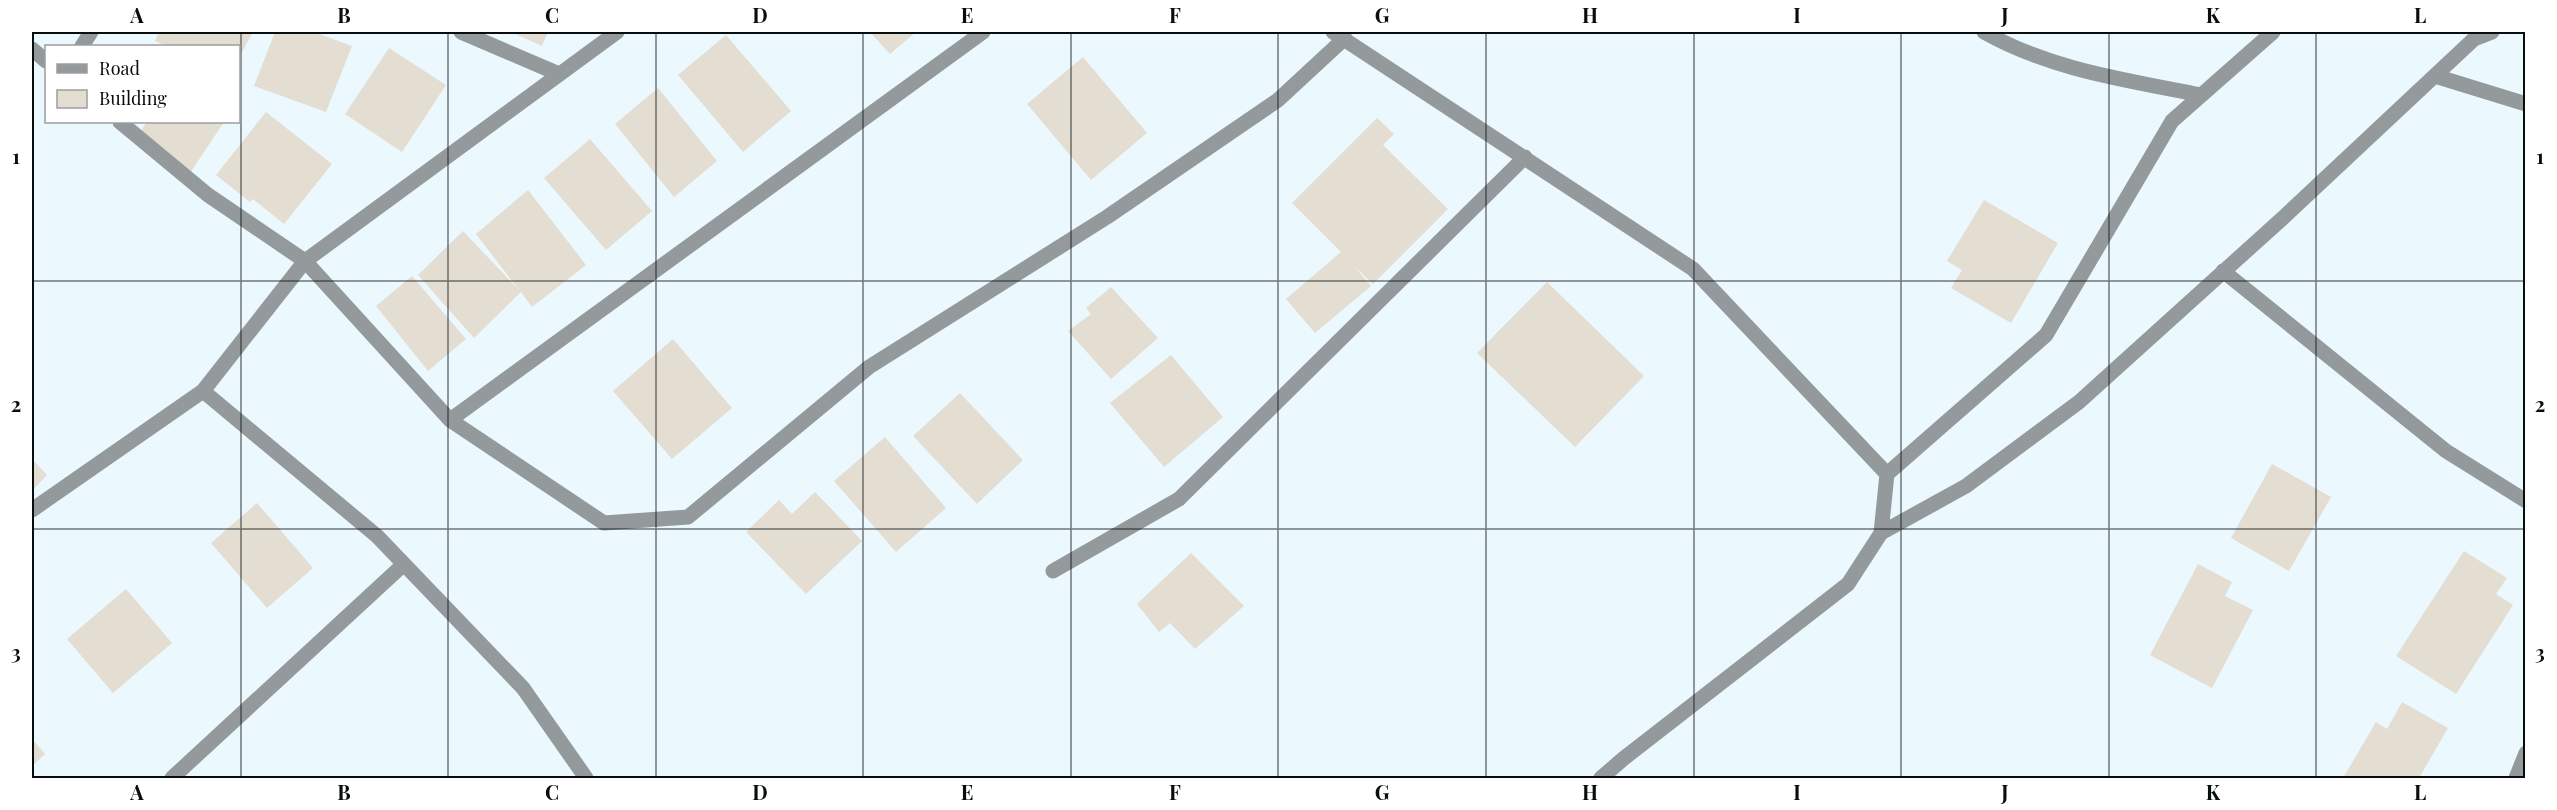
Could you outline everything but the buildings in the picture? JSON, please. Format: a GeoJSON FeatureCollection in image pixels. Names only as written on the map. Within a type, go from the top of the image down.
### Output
{"type":"FeatureCollection","features":[{"type":"Feature","properties":{"kind":"street"},"geometry":{"type":"LineString","coordinates":[[83,45],[91,32]]}},
{"type":"Feature","properties":{"kind":"street"},"geometry":{"type":"LineString","coordinates":[[461,32],[559,74]]}},
{"type":"Feature","properties":{"kind":"street"},"geometry":{"type":"LineString","coordinates":[[32,510],[203,391],[305,261],[617,32]]}},
{"type":"Feature","properties":{"kind":"street"},"geometry":{"type":"LineString","coordinates":[[450,420],[983,32]]}},
{"type":"Feature","properties":{"kind":"street"},"geometry":{"type":"LineString","coordinates":[[1984,32],[2007,45],[2076,70],[2201,95]]}},
{"type":"Feature","properties":{"kind":"street"},"geometry":{"type":"LineString","coordinates":[[1601,778],[1848,584],[1881,532],[1887,474],[2046,335],[2172,121],[2273,32]]}},
{"type":"Feature","properties":{"kind":"street"},"geometry":{"type":"LineString","coordinates":[[1881,532],[1966,486],[2079,402],[2474,39],[2492,32]]}},
{"type":"Feature","properties":{"kind":"street"},"geometry":{"type":"LineString","coordinates":[[121,123],[208,195],[305,261],[450,420],[604,523],[688,517],[869,367],[1107,217],[1278,100],[1339,35],[1693,269],[1887,474]]}},
{"type":"Feature","properties":{"kind":"street"},"geometry":{"type":"LineString","coordinates":[[32,49],[45,60]]}},
{"type":"Feature","properties":{"kind":"street"},"geometry":{"type":"LineString","coordinates":[[2435,75],[2526,104]]}},
{"type":"Feature","properties":{"kind":"street"},"geometry":{"type":"LineString","coordinates":[[1053,571],[1179,499],[1525,156]]}},
{"type":"Feature","properties":{"kind":"street"},"geometry":{"type":"LineString","coordinates":[[2223,271],[2446,450],[2526,501]]}},
{"type":"Feature","properties":{"kind":"street"},"geometry":{"type":"LineString","coordinates":[[203,391],[377,536],[523,688],[586,778]]}},
{"type":"Feature","properties":{"kind":"street"},"geometry":{"type":"LineString","coordinates":[[172,778],[404,564]]}},
{"type":"Feature","properties":{"kind":"street"},"geometry":{"type":"LineString","coordinates":[[2516,778],[2526,753]]}}]}
